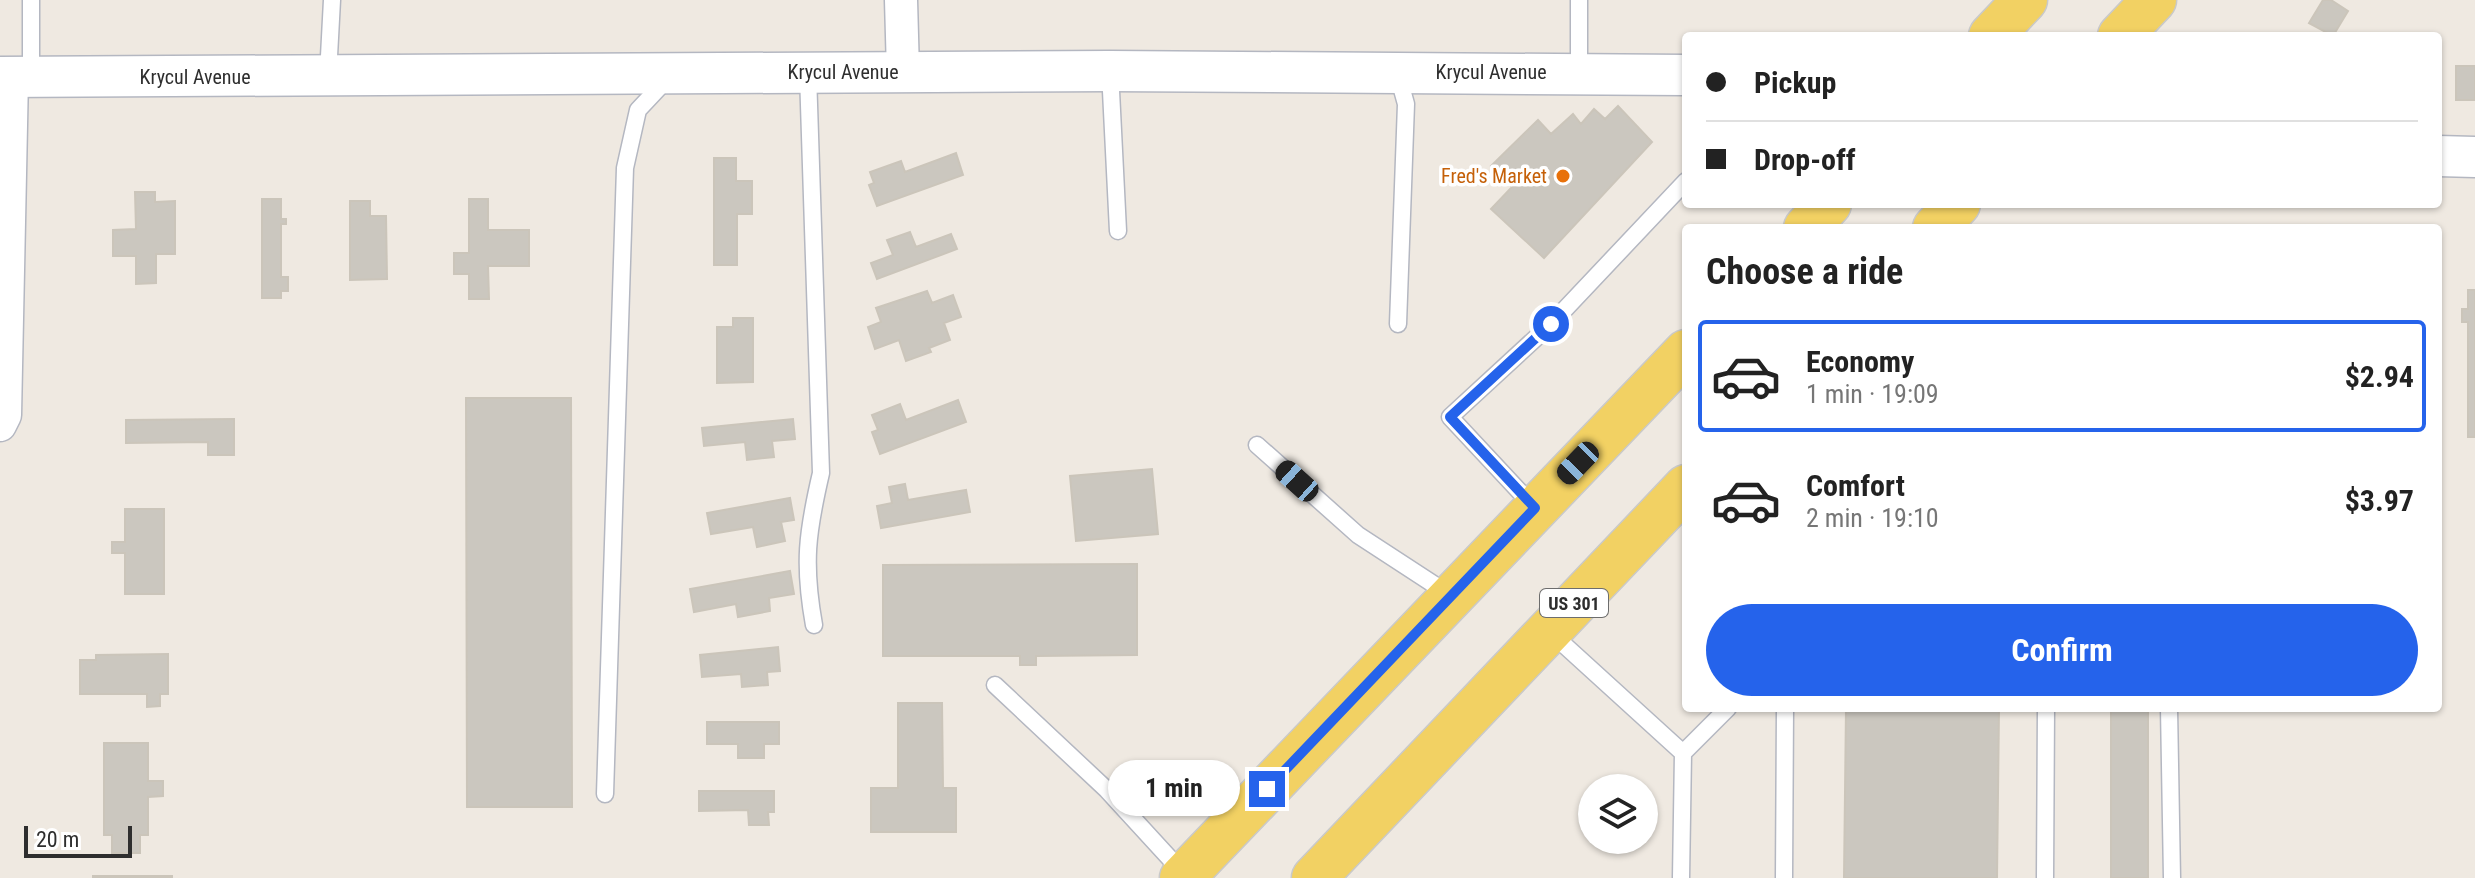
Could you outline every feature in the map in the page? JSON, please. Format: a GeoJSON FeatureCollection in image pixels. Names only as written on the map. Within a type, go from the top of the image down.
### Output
{"type":"FeatureCollection","features":[{"type":"Feature","properties":{"kind":"main road"},"geometry":{"type":"LineString","coordinates":[[1995,32],[2025,0]]}},
{"type":"Feature","properties":{"kind":"main road"},"geometry":{"type":"LineString","coordinates":[[2124,32],[2154,0]]}},
{"type":"Feature","properties":{"kind":"main road"},"geometry":{"type":"LineString","coordinates":[[1810,224],[1825,208]]}},
{"type":"Feature","properties":{"kind":"main road"},"geometry":{"type":"LineString","coordinates":[[1939,224],[1954,208]]}},
{"type":"Feature","properties":{"kind":"main road"},"geometry":{"type":"LineString","coordinates":[[1185,877],[1682,356]]}},
{"type":"Feature","properties":{"kind":"main road","name":"US 301"},"geometry":{"type":"LineString","coordinates":[[1314,878],[1682,491]]}},
{"type":"Feature","properties":{"kind":"street"},"geometry":{"type":"LineString","coordinates":[[901,0],[903,72]]}},
{"type":"Feature","properties":{"kind":"street","name":"Krycul Avenue"},"geometry":{"type":"LineString","coordinates":[[15,77],[1110,71],[1682,75]]}},
{"type":"Feature","properties":{"kind":"street"},"geometry":{"type":"LineString","coordinates":[[0,425],[5,415],[15,77]]}},
{"type":"Feature","properties":{"kind":"street"},"geometry":{"type":"LineString","coordinates":[[2442,156],[2475,157]]}},
{"type":"Feature","properties":{"kind":"lane"},"geometry":{"type":"LineString","coordinates":[[15,77],[31,0]]}},
{"type":"Feature","properties":{"kind":"lane"},"geometry":{"type":"LineString","coordinates":[[328,76],[332,0]]}},
{"type":"Feature","properties":{"kind":"lane"},"geometry":{"type":"LineString","coordinates":[[1579,0],[1579,73]]}},
{"type":"Feature","properties":{"kind":"lane"},"geometry":{"type":"LineString","coordinates":[[1110,71],[1118,231]]}},
{"type":"Feature","properties":{"kind":"lane"},"geometry":{"type":"LineString","coordinates":[[808,72],[821,473],[811,513],[806,554],[807,585],[814,625]]}},
{"type":"Feature","properties":{"kind":"lane"},"geometry":{"type":"LineString","coordinates":[[1397,72],[1406,104],[1398,324]]}},
{"type":"Feature","properties":{"kind":"lane"},"geometry":{"type":"LineString","coordinates":[[605,794],[625,168],[638,110],[673,73]]}},
{"type":"Feature","properties":{"kind":"lane"},"geometry":{"type":"LineString","coordinates":[[1535,508],[1450,417],[1551,324],[1682,185]]}},
{"type":"Feature","properties":{"kind":"lane"},"geometry":{"type":"LineString","coordinates":[[1257,445],[1358,535],[1451,596]]}},
{"type":"Feature","properties":{"kind":"lane"},"geometry":{"type":"LineString","coordinates":[[1548,630],[1683,753]]}},
{"type":"Feature","properties":{"kind":"lane"},"geometry":{"type":"LineString","coordinates":[[995,685],[1107,790],[1185,877]]}},
{"type":"Feature","properties":{"kind":"lane"},"geometry":{"type":"LineString","coordinates":[[1681,878],[1683,753],[1724,712]]}},
{"type":"Feature","properties":{"kind":"lane"},"geometry":{"type":"LineString","coordinates":[[1784,878],[1785,712]]}},
{"type":"Feature","properties":{"kind":"lane"},"geometry":{"type":"LineString","coordinates":[[2045,878],[2046,712]]}},
{"type":"Feature","properties":{"kind":"lane"},"geometry":{"type":"LineString","coordinates":[[2169,712],[2172,878]]}},
{"type":"Feature","properties":{"kind":"building"},"geometry":{"type":"Polygon","coordinates":[[[2323,0],[2331,0],[2348,11],[2335,32],[2326,32],[2309,23],[2323,0]]]}},
{"type":"Feature","properties":{"kind":"building"},"geometry":{"type":"Polygon","coordinates":[[[2456,66],[2475,66],[2475,100],[2456,100],[2456,66]]]}},
{"type":"Feature","properties":{"kind":"building"},"geometry":{"type":"Polygon","coordinates":[[[1618,106],[1652,142],[1544,258],[1491,209],[1512,187],[1491,166],[1538,120],[1551,134],[1573,114],[1581,124],[1594,109],[1605,119],[1618,106]]]}},
{"type":"Feature","properties":{"kind":"building"},"geometry":{"type":"Polygon","coordinates":[[[956,153],[963,175],[877,206],[869,185],[874,183],[870,172],[901,161],[905,172],[956,153]]]}},
{"type":"Feature","properties":{"kind":"building"},"geometry":{"type":"Polygon","coordinates":[[[714,158],[736,158],[736,181],[752,181],[752,214],[737,214],[737,265],[714,265],[714,158]]]}},
{"type":"Feature","properties":{"kind":"building"},"geometry":{"type":"Polygon","coordinates":[[[135,192],[155,192],[155,202],[175,201],[175,254],[156,254],[156,283],[136,284],[136,256],[113,256],[113,230],[136,229],[135,192]]]}},
{"type":"Feature","properties":{"kind":"building"},"geometry":{"type":"Polygon","coordinates":[[[262,199],[281,199],[281,219],[286,219],[286,224],[281,224],[281,277],[288,277],[288,291],[281,291],[281,298],[262,298],[262,199]]]}},
{"type":"Feature","properties":{"kind":"building"},"geometry":{"type":"Polygon","coordinates":[[[469,199],[488,199],[488,230],[529,230],[529,266],[488,266],[489,299],[469,299],[469,274],[454,274],[454,253],[469,253],[469,199]]]}},
{"type":"Feature","properties":{"kind":"building"},"geometry":{"type":"Polygon","coordinates":[[[350,201],[370,201],[370,216],[386,216],[387,279],[350,280],[350,201]]]}},
{"type":"Feature","properties":{"kind":"building"},"geometry":{"type":"Polygon","coordinates":[[[910,232],[916,247],[951,234],[957,249],[877,279],[871,263],[893,255],[887,240],[910,232]]]}},
{"type":"Feature","properties":{"kind":"building"},"geometry":{"type":"Polygon","coordinates":[[[2468,290],[2475,290],[2475,437],[2468,437],[2468,322],[2462,322],[2462,309],[2468,309],[2468,290]]]}},
{"type":"Feature","properties":{"kind":"building"},"geometry":{"type":"Polygon","coordinates":[[[927,291],[932,303],[953,295],[961,317],[944,323],[950,340],[929,348],[931,352],[906,361],[899,340],[875,349],[868,327],[881,322],[876,308],[927,291]]]}},
{"type":"Feature","properties":{"kind":"building"},"geometry":{"type":"Polygon","coordinates":[[[733,318],[753,318],[753,382],[717,383],[717,327],[733,327],[733,318]]]}},
{"type":"Feature","properties":{"kind":"building"},"geometry":{"type":"Polygon","coordinates":[[[466,398],[571,398],[572,807],[467,807],[466,398]]]}},
{"type":"Feature","properties":{"kind":"building"},"geometry":{"type":"Polygon","coordinates":[[[958,400],[966,422],[880,454],[872,432],[878,430],[872,415],[900,404],[906,420],[958,400]]]}},
{"type":"Feature","properties":{"kind":"building"},"geometry":{"type":"Polygon","coordinates":[[[234,419],[234,455],[208,455],[208,442],[126,443],[126,420],[234,419]]]}},
{"type":"Feature","properties":{"kind":"building"},"geometry":{"type":"Polygon","coordinates":[[[793,419],[795,439],[772,441],[774,457],[747,460],[745,442],[704,446],[702,428],[793,419]]]}},
{"type":"Feature","properties":{"kind":"building"},"geometry":{"type":"Polygon","coordinates":[[[1152,469],[1158,534],[1076,541],[1070,476],[1152,469]]]}},
{"type":"Feature","properties":{"kind":"building"},"geometry":{"type":"Polygon","coordinates":[[[905,484],[908,500],[966,490],[970,512],[881,528],[877,506],[892,503],[889,487],[905,484]]]}},
{"type":"Feature","properties":{"kind":"building"},"geometry":{"type":"Polygon","coordinates":[[[790,498],[794,520],[781,522],[785,541],[757,547],[753,527],[711,534],[707,513],[790,498]]]}},
{"type":"Feature","properties":{"kind":"building"},"geometry":{"type":"Polygon","coordinates":[[[125,509],[164,509],[164,594],[125,594],[125,553],[112,553],[112,542],[125,542],[125,509]]]}},
{"type":"Feature","properties":{"kind":"building"},"geometry":{"type":"Polygon","coordinates":[[[1137,564],[1137,655],[1036,656],[1036,665],[1020,665],[1020,656],[883,656],[883,565],[1137,564]]]}},
{"type":"Feature","properties":{"kind":"building"},"geometry":{"type":"Polygon","coordinates":[[[790,571],[794,594],[769,598],[770,611],[738,617],[736,604],[694,612],[690,589],[790,571]]]}},
{"type":"Feature","properties":{"kind":"building"},"geometry":{"type":"Polygon","coordinates":[[[778,647],[780,671],[767,672],[768,685],[742,687],[741,674],[702,677],[700,655],[778,647]]]}},
{"type":"Feature","properties":{"kind":"building"},"geometry":{"type":"Polygon","coordinates":[[[168,654],[168,694],[160,694],[160,706],[147,707],[147,694],[80,694],[80,660],[96,660],[96,655],[168,654]]]}},
{"type":"Feature","properties":{"kind":"building"},"geometry":{"type":"Polygon","coordinates":[[[898,703],[942,703],[943,788],[956,788],[956,832],[871,832],[871,788],[898,788],[898,703]]]}},
{"type":"Feature","properties":{"kind":"building"},"geometry":{"type":"Polygon","coordinates":[[[1846,712],[1999,712],[1997,878],[1844,878],[1846,712]]]}},
{"type":"Feature","properties":{"kind":"building"},"geometry":{"type":"Polygon","coordinates":[[[2111,712],[2148,712],[2148,878],[2111,878],[2111,712]]]}},
{"type":"Feature","properties":{"kind":"building"},"geometry":{"type":"Polygon","coordinates":[[[707,722],[779,722],[779,744],[764,744],[764,758],[738,758],[738,744],[707,744],[707,722]]]}},
{"type":"Feature","properties":{"kind":"building"},"geometry":{"type":"Polygon","coordinates":[[[104,743],[148,743],[148,781],[163,781],[163,796],[148,797],[148,835],[140,835],[140,853],[112,853],[112,835],[104,835],[104,743]]]}},
{"type":"Feature","properties":{"kind":"building"},"geometry":{"type":"Polygon","coordinates":[[[699,791],[774,791],[774,812],[768,812],[769,825],[749,825],[748,810],[699,811],[699,791]]]}},
{"type":"Feature","properties":{"kind":"building"},"geometry":{"type":"Polygon","coordinates":[[[172,876],[172,878],[93,878],[172,876]]]}},
{"type":"Feature","properties":{"kind":"place","name":"Fred's Market"},"geometry":{"type":"Point","coordinates":[1563,176]}},
{"type":"Feature","properties":{"kind":"route"},"geometry":{"type":"LineString","coordinates":[[1267,789],[1535,508],[1450,417],[1551,324]]}}]}
